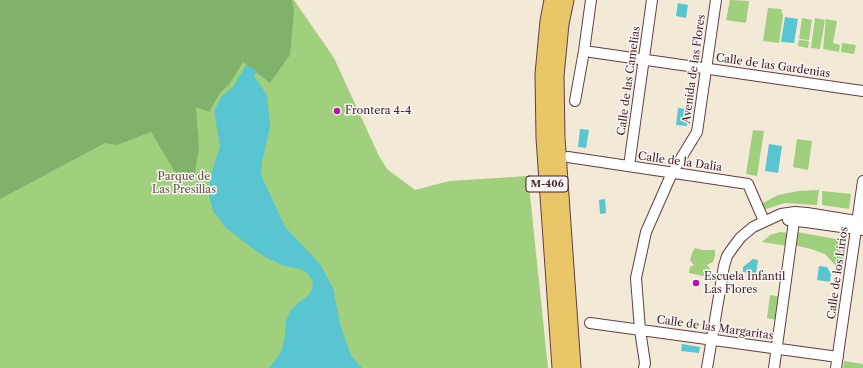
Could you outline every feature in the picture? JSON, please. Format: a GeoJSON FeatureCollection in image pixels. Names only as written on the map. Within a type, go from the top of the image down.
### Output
{"type":"FeatureCollection","features":[{"type":"Feature","properties":{"kind":"highway","name":"M-406"},"geometry":{"type":"LineString","coordinates":[[552,0],[548,21],[543,74],[544,138],[560,368]]}},
{"type":"Feature","properties":{"kind":"highway","name":"M-406"},"geometry":{"type":"LineString","coordinates":[[566,0],[561,24],[556,76],[557,138],[573,368]]}},
{"type":"Feature","properties":{"kind":"street"},"geometry":{"type":"LineString","coordinates":[[575,101],[591,0]]}},
{"type":"Feature","properties":{"kind":"street","name":"Calle de las Camelias"},"geometry":{"type":"LineString","coordinates":[[629,166],[652,0]]}},
{"type":"Feature","properties":{"kind":"street","name":"Avenida de las Flores"},"geometry":{"type":"LineString","coordinates":[[644,368],[645,363],[640,330],[636,278],[646,232],[672,173],[698,132],[716,0]]}},
{"type":"Feature","properties":{"kind":"street","name":"Calle de las Gardenias"},"geometry":{"type":"LineString","coordinates":[[584,51],[863,91]]}},
{"type":"Feature","properties":{"kind":"street","name":"Calle de la Dalia"},"geometry":{"type":"LineString","coordinates":[[568,157],[748,184],[764,221]]}},
{"type":"Feature","properties":{"kind":"street","name":"Calle de los Lirios"},"geometry":{"type":"LineString","coordinates":[[836,368],[860,226],[863,181]]}},
{"type":"Feature","properties":{"kind":"street"},"geometry":{"type":"LineString","coordinates":[[707,368],[721,275],[728,256],[741,237],[753,227],[764,221],[781,214],[795,212],[807,213],[860,226]]}},
{"type":"Feature","properties":{"kind":"street"},"geometry":{"type":"LineString","coordinates":[[764,221],[794,220],[860,226]]}},
{"type":"Feature","properties":{"kind":"street"},"geometry":{"type":"LineString","coordinates":[[774,368],[794,220]]}},
{"type":"Feature","properties":{"kind":"street","name":"Calle de las Margaritas"},"geometry":{"type":"LineString","coordinates":[[590,323],[838,357]]}},
{"type":"Feature","properties":{"kind":"green space","name":"Parque de Las Presillas"},"geometry":{"type":"Polygon","coordinates":[[[0,0],[294,0],[334,58],[379,156],[387,169],[415,190],[449,181],[528,176],[548,368],[0,368],[0,0]]]}},
{"type":"Feature","properties":{"kind":"green space"},"geometry":{"type":"Polygon","coordinates":[[[0,0],[292,0],[294,11],[290,55],[270,83],[243,62],[230,83],[220,93],[209,112],[196,107],[199,148],[194,179],[178,177],[151,132],[117,145],[105,143],[0,199],[0,0]]]}},
{"type":"Feature","properties":{"kind":"green space"},"geometry":{"type":"Polygon","coordinates":[[[730,0],[749,1],[746,23],[726,20],[730,0]]]}},
{"type":"Feature","properties":{"kind":"green space"},"geometry":{"type":"Polygon","coordinates":[[[768,8],[782,10],[783,15],[779,43],[763,41],[768,8]]]}},
{"type":"Feature","properties":{"kind":"green space"},"geometry":{"type":"Polygon","coordinates":[[[802,18],[812,20],[809,40],[799,39],[802,18]]]}},
{"type":"Feature","properties":{"kind":"green space"},"geometry":{"type":"Polygon","coordinates":[[[815,18],[825,20],[820,49],[811,48],[815,18]]]}},
{"type":"Feature","properties":{"kind":"green space"},"geometry":{"type":"Polygon","coordinates":[[[826,19],[837,21],[833,43],[840,45],[839,52],[823,49],[826,19]]]}},
{"type":"Feature","properties":{"kind":"green space"},"geometry":{"type":"Polygon","coordinates":[[[799,40],[809,41],[808,48],[798,46],[799,40]]]}},
{"type":"Feature","properties":{"kind":"green space"},"geometry":{"type":"Polygon","coordinates":[[[842,43],[856,45],[854,54],[841,52],[842,43]]]}},
{"type":"Feature","properties":{"kind":"green space"},"geometry":{"type":"Polygon","coordinates":[[[753,130],[764,131],[757,176],[746,174],[753,130]]]}},
{"type":"Feature","properties":{"kind":"green space"},"geometry":{"type":"Polygon","coordinates":[[[797,139],[812,141],[808,170],[793,167],[797,139]]]}},
{"type":"Feature","properties":{"kind":"green space"},"geometry":{"type":"Polygon","coordinates":[[[819,190],[817,205],[785,203],[763,210],[761,204],[778,195],[798,191],[819,190]]]}},
{"type":"Feature","properties":{"kind":"green space"},"geometry":{"type":"Polygon","coordinates":[[[822,191],[851,194],[849,209],[822,205],[822,191]]]}},
{"type":"Feature","properties":{"kind":"green space"},"geometry":{"type":"Polygon","coordinates":[[[780,232],[790,233],[788,246],[762,242],[770,235],[780,232]]]}},
{"type":"Feature","properties":{"kind":"green space"},"geometry":{"type":"Polygon","coordinates":[[[797,232],[847,241],[841,275],[836,266],[825,254],[794,245],[797,232]]]}},
{"type":"Feature","properties":{"kind":"green space"},"geometry":{"type":"Polygon","coordinates":[[[695,248],[702,250],[715,250],[713,262],[707,265],[710,269],[708,277],[689,273],[690,267],[694,265],[690,260],[695,248]]]}},
{"type":"Feature","properties":{"kind":"green space"},"geometry":{"type":"Polygon","coordinates":[[[770,295],[782,297],[778,320],[767,318],[770,295]]]}},
{"type":"Feature","properties":{"kind":"green space"},"geometry":{"type":"Polygon","coordinates":[[[844,361],[863,364],[863,368],[843,368],[844,361]]]}},
{"type":"Feature","properties":{"kind":"water"},"geometry":{"type":"Polygon","coordinates":[[[678,3],[688,5],[686,18],[676,16],[678,3]]]}},
{"type":"Feature","properties":{"kind":"water"},"geometry":{"type":"Polygon","coordinates":[[[785,17],[798,19],[794,43],[781,42],[785,17]]]}},
{"type":"Feature","properties":{"kind":"water"},"geometry":{"type":"Polygon","coordinates":[[[246,65],[257,71],[254,76],[267,95],[270,127],[262,162],[261,175],[285,227],[320,264],[333,288],[341,328],[352,357],[362,368],[269,368],[282,350],[286,321],[290,311],[308,296],[312,289],[313,282],[307,273],[300,269],[284,266],[265,257],[252,248],[225,227],[213,211],[209,196],[210,182],[213,167],[220,147],[214,111],[222,96],[233,87],[246,65]]]}},
{"type":"Feature","properties":{"kind":"water"},"geometry":{"type":"Polygon","coordinates":[[[678,108],[688,109],[687,126],[676,125],[678,108]]]}},
{"type":"Feature","properties":{"kind":"water"},"geometry":{"type":"Polygon","coordinates":[[[580,129],[589,130],[586,148],[578,147],[580,129]]]}},
{"type":"Feature","properties":{"kind":"water"},"geometry":{"type":"Polygon","coordinates":[[[769,144],[782,146],[778,173],[765,171],[769,144]]]}},
{"type":"Feature","properties":{"kind":"water"},"geometry":{"type":"Polygon","coordinates":[[[605,199],[606,213],[600,214],[599,200],[605,199]]]}},
{"type":"Feature","properties":{"kind":"water"},"geometry":{"type":"Polygon","coordinates":[[[753,259],[758,260],[756,274],[743,272],[743,267],[753,259]]]}},
{"type":"Feature","properties":{"kind":"water"},"geometry":{"type":"Polygon","coordinates":[[[819,266],[827,267],[831,274],[830,282],[817,280],[819,266]]]}},
{"type":"Feature","properties":{"kind":"water"},"geometry":{"type":"Polygon","coordinates":[[[682,344],[700,347],[699,353],[681,351],[682,344]]]}},
{"type":"Feature","properties":{"kind":"place","name":"Frontera 4-4"},"geometry":{"type":"Point","coordinates":[337,111]}},
{"type":"Feature","properties":{"kind":"place","name":"Escuela Infantil Las Flores"},"geometry":{"type":"Point","coordinates":[696,283]}}]}
